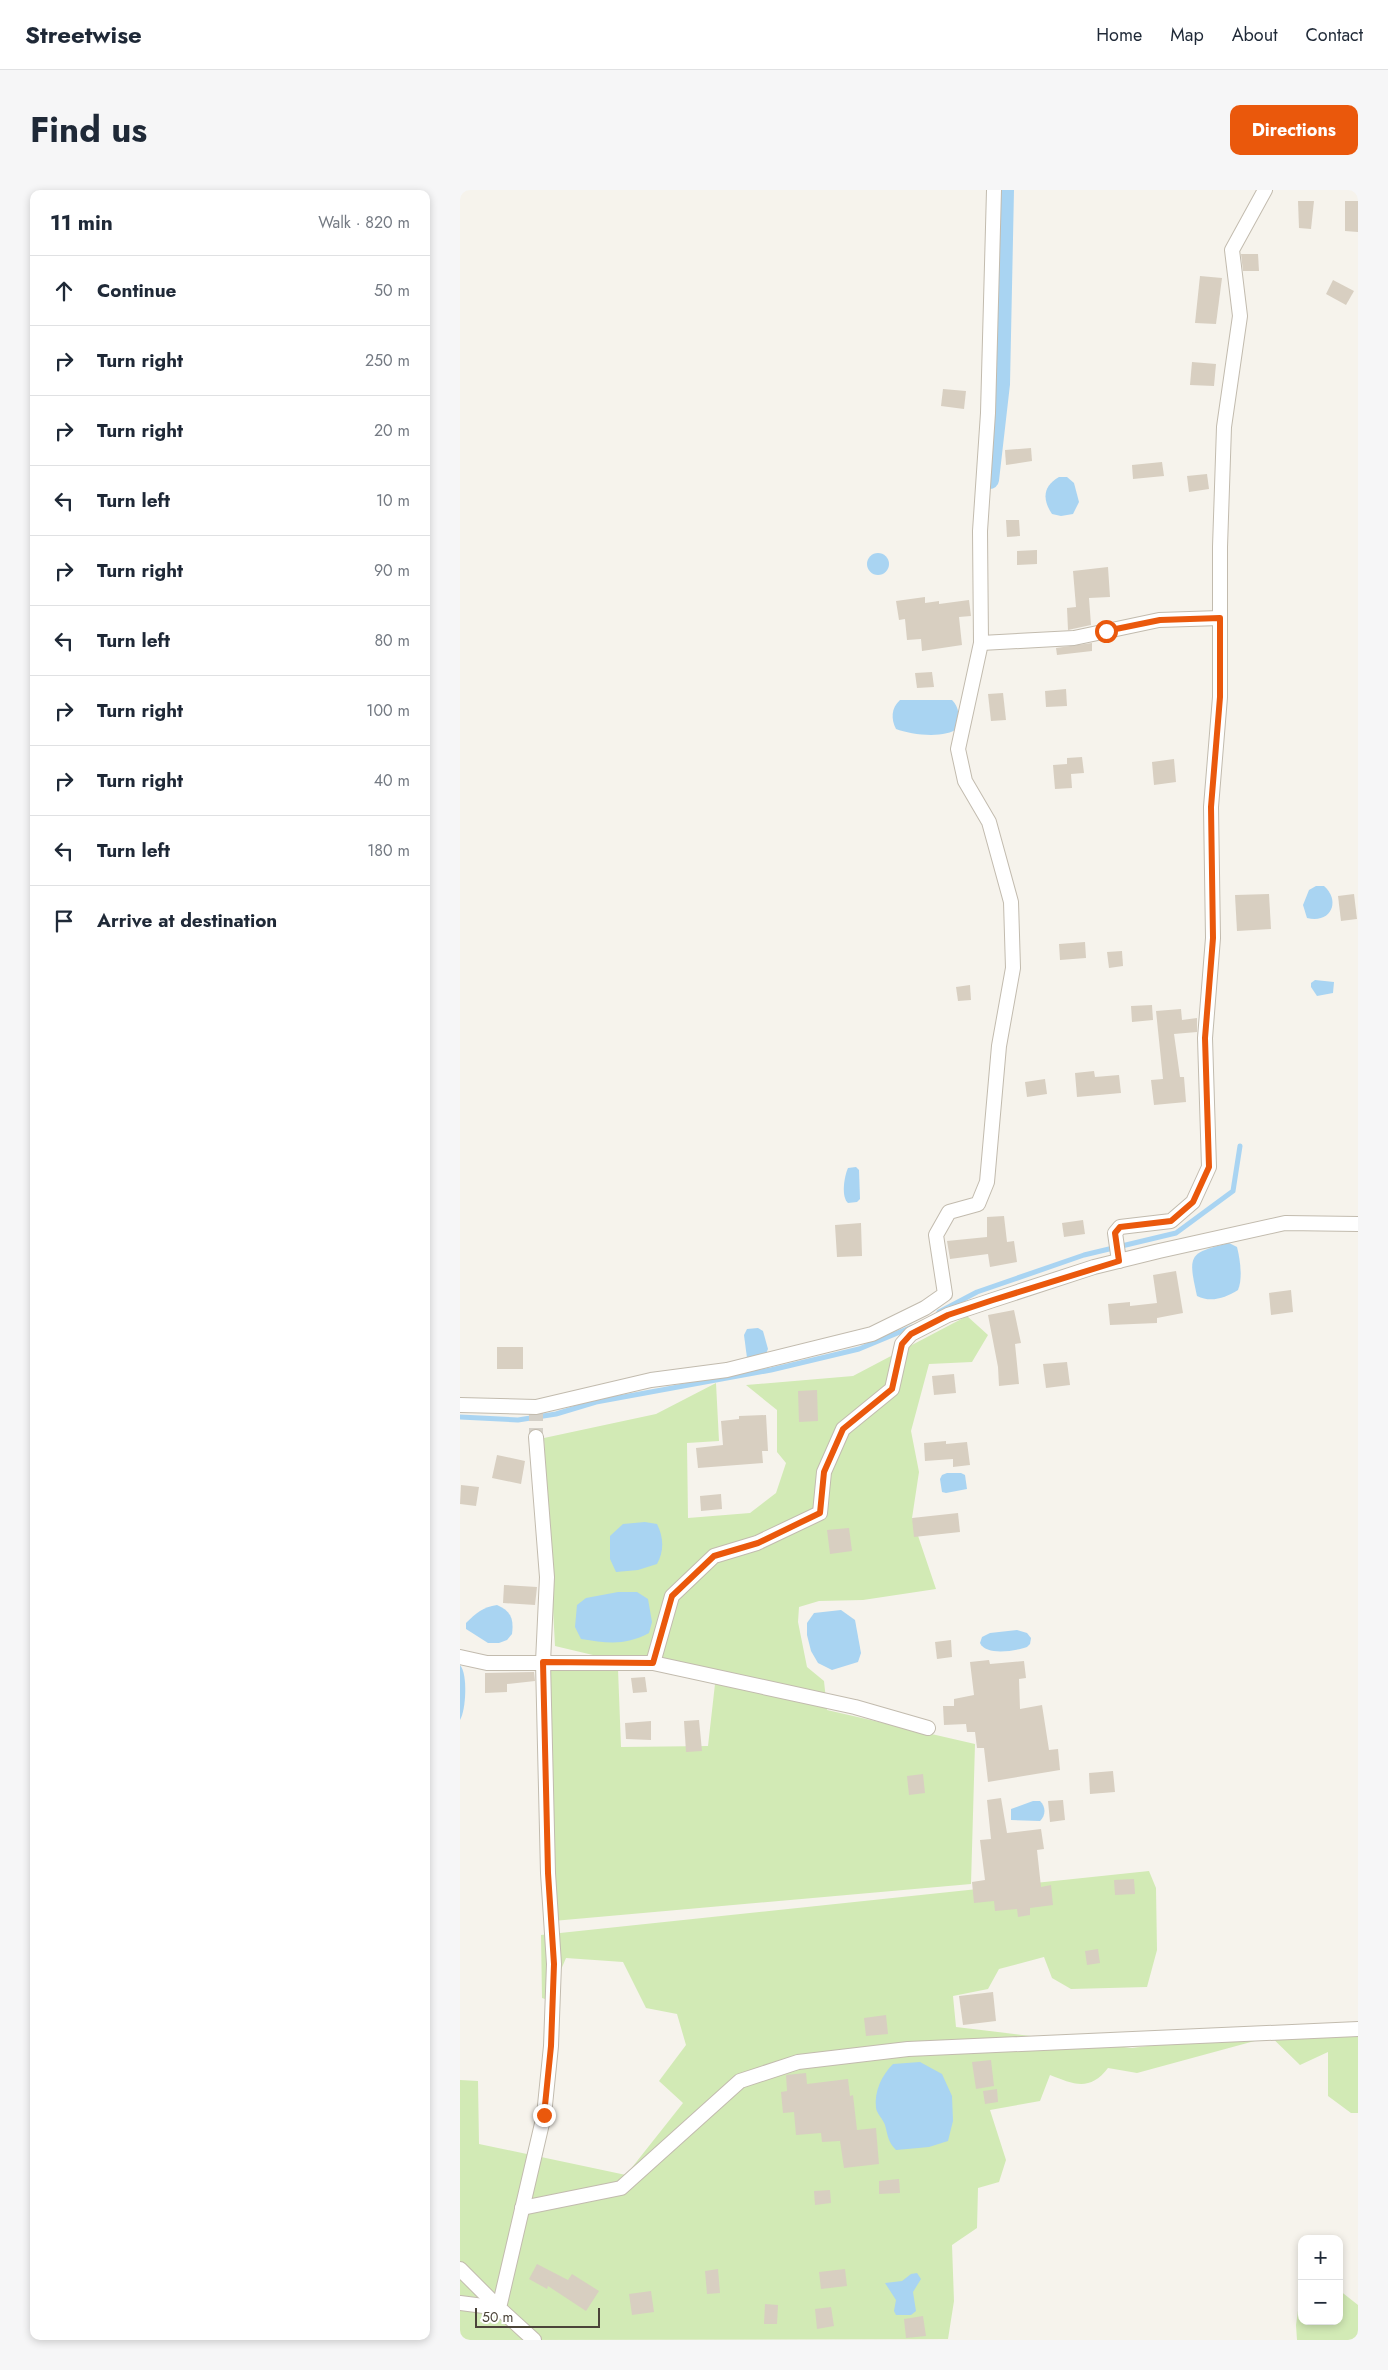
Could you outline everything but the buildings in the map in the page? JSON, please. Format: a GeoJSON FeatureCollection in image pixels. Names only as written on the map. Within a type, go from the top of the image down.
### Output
{"type":"FeatureCollection","features":[{"type":"Feature","properties":{"kind":"street"},"geometry":{"type":"LineString","coordinates":[[460,1405],[536,1407],[651,1380],[727,1370],[872,1334],[925,1308],[946,1294],[936,1234],[949,1212],[978,1204],[987,1182],[998,1046],[1013,968],[1011,902],[989,822],[965,781],[958,749],[980,643],[980,531],[988,413],[994,190]]}},
{"type":"Feature","properties":{"kind":"street"},"geometry":{"type":"LineString","coordinates":[[1119,1261],[1115,1233],[1120,1227],[1171,1221],[1193,1202],[1209,1167],[1205,1038],[1213,938],[1211,807],[1220,697],[1224,427],[1240,316],[1232,250],[1265,190]]}},
{"type":"Feature","properties":{"kind":"street"},"geometry":{"type":"LineString","coordinates":[[980,643],[1074,638],[1160,620],[1220,618]]}},
{"type":"Feature","properties":{"kind":"street"},"geometry":{"type":"LineString","coordinates":[[653,1663],[672,1596],[714,1556],[758,1543],[820,1513],[824,1472],[843,1429],[892,1389],[902,1344],[911,1334],[948,1315],[1119,1261],[1285,1223],[1358,1224]]}},
{"type":"Feature","properties":{"kind":"street"},"geometry":{"type":"LineString","coordinates":[[499,2308],[544,2115],[551,2046],[554,1964],[548,1864],[543,1662],[547,1577],[536,1437]]}},
{"type":"Feature","properties":{"kind":"street"},"geometry":{"type":"LineString","coordinates":[[460,1657],[487,1663],[653,1663],[855,1708],[928,1728]]}},
{"type":"Feature","properties":{"kind":"street"},"geometry":{"type":"LineString","coordinates":[[522,2208],[621,2188],[740,2081],[798,2062],[908,2049],[1358,2029]]}},
{"type":"Feature","properties":{"kind":"street"},"geometry":{"type":"LineString","coordinates":[[460,2269],[534,2340]]}},
{"type":"Feature","properties":{"kind":"street"},"geometry":{"type":"LineString","coordinates":[[460,2303],[499,2308]]}},
{"type":"Feature","properties":{"kind":"green space"},"geometry":{"type":"Polygon","coordinates":[[[967,1316],[988,1335],[972,1362],[929,1364],[911,1431],[919,1472],[912,1518],[936,1589],[863,1600],[819,1601],[799,1607],[798,1622],[807,1667],[824,1681],[827,1710],[975,1744],[971,1884],[553,1921],[548,1668],[618,1669],[621,1747],[708,1746],[715,1684],[555,1646],[544,1438],[656,1414],[716,1383],[719,1441],[687,1443],[688,1518],[750,1513],[776,1493],[786,1463],[777,1452],[777,1410],[746,1385],[853,1376],[967,1316]]]}},
{"type":"Feature","properties":{"kind":"green space"},"geometry":{"type":"Polygon","coordinates":[[[1149,1871],[1156,1888],[1157,1950],[1147,1987],[1071,1989],[1052,1978],[1044,1957],[999,1969],[988,1989],[953,1996],[956,2027],[1132,2048],[1259,2032],[1262,2039],[1137,2073],[1108,2068],[1101,2076],[1088,2083],[1074,2083],[1050,2075],[1040,2101],[990,2110],[1006,2160],[999,2182],[978,2188],[977,2228],[952,2245],[954,2301],[948,2339],[460,2340],[460,2080],[478,2081],[479,2144],[626,2175],[683,2103],[659,2081],[686,2045],[677,2014],[646,2008],[623,1962],[566,1958],[548,2000],[542,1998],[541,1935],[1149,1871]]]}},
{"type":"Feature","properties":{"kind":"green space"},"geometry":{"type":"Polygon","coordinates":[[[1358,2022],[1358,2113],[1351,2113],[1328,2096],[1328,2052],[1300,2065],[1265,2031],[1358,2022]]]}},
{"type":"Feature","properties":{"kind":"green space"},"geometry":{"type":"Polygon","coordinates":[[[1343,2293],[1358,2305],[1358,2340],[1297,2340],[1296,2325],[1298,2310],[1298,2325],[1343,2325],[1343,2293]]]}},
{"type":"Feature","properties":{"kind":"water"},"geometry":{"type":"Polygon","coordinates":[[[1059,477],[1067,477],[1074,483],[1079,502],[1073,514],[1061,516],[1052,514],[1047,503],[1047,489],[1059,477]]]}},
{"type":"Feature","properties":{"kind":"water"},"geometry":{"type":"Polygon","coordinates":[[[878,553],[886,556],[889,564],[886,572],[878,575],[870,572],[867,564],[870,556],[878,553]]]}},
{"type":"Feature","properties":{"kind":"water"},"geometry":{"type":"Polygon","coordinates":[[[900,700],[952,700],[958,709],[958,728],[945,734],[937,735],[911,733],[896,729],[893,714],[895,706],[900,700]]]}},
{"type":"Feature","properties":{"kind":"water"},"geometry":{"type":"Polygon","coordinates":[[[1316,886],[1324,886],[1329,892],[1332,898],[1331,910],[1322,918],[1307,918],[1303,905],[1309,890],[1316,886]]]}},
{"type":"Feature","properties":{"kind":"water"},"geometry":{"type":"Polygon","coordinates":[[[1315,980],[1334,982],[1333,993],[1317,996],[1311,987],[1311,983],[1315,980]]]}},
{"type":"Feature","properties":{"kind":"water"},"geometry":{"type":"Polygon","coordinates":[[[856,1167],[859,1170],[860,1199],[857,1202],[848,1203],[844,1196],[845,1176],[848,1168],[856,1167]]]}},
{"type":"Feature","properties":{"kind":"water"},"geometry":{"type":"Polygon","coordinates":[[[1229,1243],[1237,1247],[1239,1257],[1241,1274],[1238,1290],[1218,1299],[1207,1299],[1197,1296],[1192,1272],[1194,1258],[1198,1253],[1205,1250],[1229,1243]]]}},
{"type":"Feature","properties":{"kind":"water"},"geometry":{"type":"Polygon","coordinates":[[[758,1328],[763,1331],[768,1349],[765,1356],[747,1358],[744,1335],[747,1329],[758,1328]]]}},
{"type":"Feature","properties":{"kind":"water"},"geometry":{"type":"Polygon","coordinates":[[[961,1473],[965,1475],[967,1489],[942,1492],[940,1479],[942,1475],[961,1473]]]}},
{"type":"Feature","properties":{"kind":"water"},"geometry":{"type":"Polygon","coordinates":[[[645,1522],[657,1524],[661,1534],[662,1549],[657,1564],[638,1570],[616,1572],[610,1559],[610,1536],[623,1524],[645,1522]]]}},
{"type":"Feature","properties":{"kind":"water"},"geometry":{"type":"Polygon","coordinates":[[[618,1592],[637,1592],[648,1599],[652,1622],[649,1633],[624,1642],[581,1639],[575,1627],[577,1605],[586,1598],[618,1592]]]}},
{"type":"Feature","properties":{"kind":"water"},"geometry":{"type":"Polygon","coordinates":[[[497,1605],[506,1610],[511,1616],[512,1634],[507,1640],[499,1643],[488,1643],[466,1629],[466,1623],[477,1613],[497,1605]]]}},
{"type":"Feature","properties":{"kind":"water"},"geometry":{"type":"Polygon","coordinates":[[[841,1610],[855,1620],[861,1653],[858,1662],[832,1670],[818,1663],[811,1651],[807,1635],[807,1623],[814,1613],[841,1610]]]}},
{"type":"Feature","properties":{"kind":"water"},"geometry":{"type":"Polygon","coordinates":[[[1017,1630],[1027,1633],[1031,1638],[1030,1644],[1027,1647],[1008,1651],[994,1651],[988,1650],[980,1643],[982,1637],[990,1633],[1017,1630]]]}},
{"type":"Feature","properties":{"kind":"water"},"geometry":{"type":"Polygon","coordinates":[[[460,1665],[463,1670],[465,1692],[464,1708],[460,1720],[460,1665]]]}},
{"type":"Feature","properties":{"kind":"water"},"geometry":{"type":"Polygon","coordinates":[[[1033,1801],[1040,1801],[1044,1808],[1044,1814],[1040,1821],[1011,1820],[1011,1809],[1033,1801]]]}},
{"type":"Feature","properties":{"kind":"water"},"geometry":{"type":"Polygon","coordinates":[[[920,2062],[942,2074],[952,2096],[953,2121],[948,2141],[929,2147],[896,2150],[890,2141],[877,2110],[876,2095],[882,2078],[893,2064],[920,2062]]]}},
{"type":"Feature","properties":{"kind":"water"},"geometry":{"type":"Polygon","coordinates":[[[917,2273],[921,2279],[913,2292],[916,2311],[911,2315],[896,2315],[894,2311],[896,2300],[885,2283],[902,2281],[911,2274],[917,2273]]]}},
{"type":"Feature","properties":{"kind":"waterway"},"geometry":{"type":"LineString","coordinates":[[990,480],[1001,384],[1005,190]]}},
{"type":"Feature","properties":{"kind":"waterway"},"geometry":{"type":"LineString","coordinates":[[939,1312],[977,1292],[1084,1255],[1176,1233],[1233,1191],[1240,1146]]}},
{"type":"Feature","properties":{"kind":"waterway"},"geometry":{"type":"LineString","coordinates":[[460,1417],[518,1420],[556,1414],[596,1402],[771,1370],[859,1349],[912,1327]]}},
{"type":"Feature","properties":{"kind":"tunnel"},"geometry":{"type":"LineString","coordinates":[[536,1407],[536,1437]]}},
{"type":"Feature","properties":{"kind":"route"},"geometry":{"type":"LineString","coordinates":[[544,2115],[551,2046],[554,1964],[548,1873],[543,1662],[653,1663],[672,1596],[714,1556],[758,1543],[820,1513],[824,1472],[843,1429],[892,1389],[902,1344],[911,1334],[948,1315],[1119,1261],[1115,1233],[1120,1227],[1171,1221],[1193,1202],[1209,1167],[1205,1038],[1213,938],[1211,807],[1220,697],[1220,618],[1160,620],[1106,631]]}}]}
